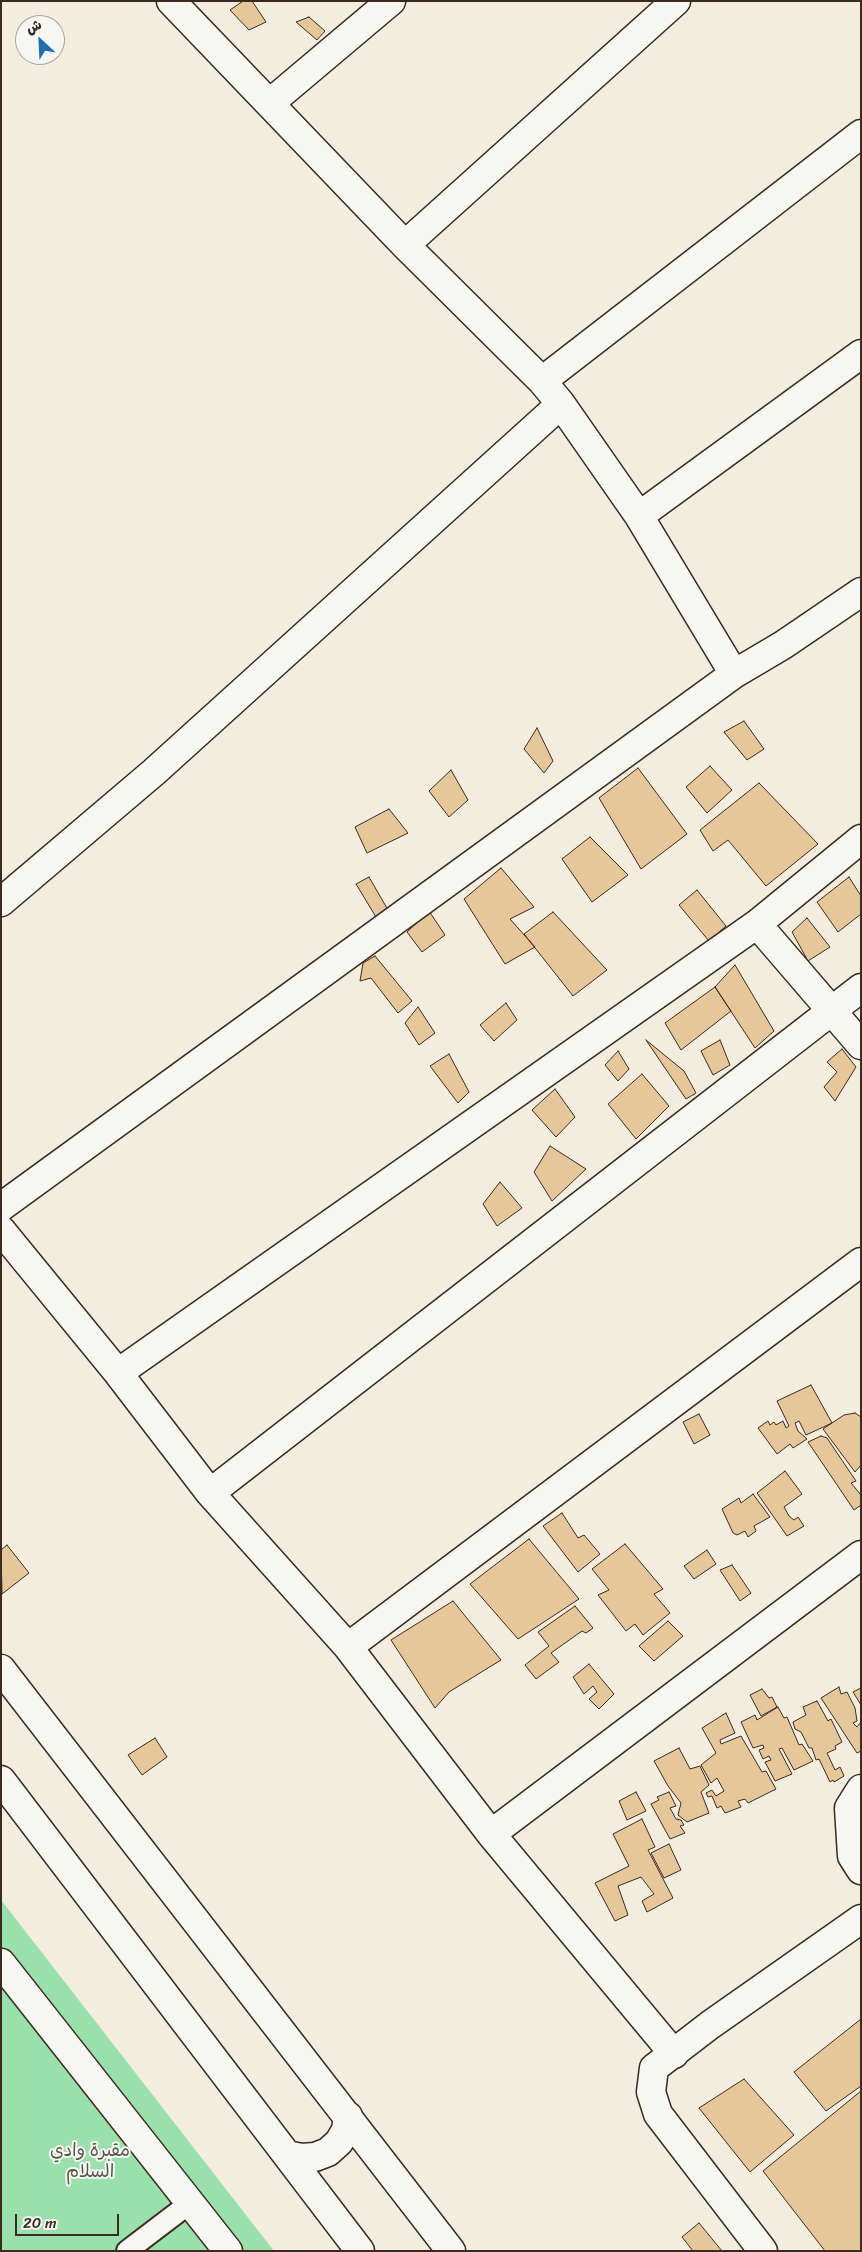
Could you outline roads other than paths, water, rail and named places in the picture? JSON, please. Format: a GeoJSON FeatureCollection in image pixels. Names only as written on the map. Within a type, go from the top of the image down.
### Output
{"type":"FeatureCollection","features":[{"type":"Feature","properties":{"kind":"street"},"geometry":{"type":"LineString","coordinates":[[171,1],[405,245],[542,381],[561,404],[639,516],[734,674]]}},
{"type":"Feature","properties":{"kind":"street"},"geometry":{"type":"LineString","coordinates":[[270,103],[391,1]]}},
{"type":"Feature","properties":{"kind":"street"},"geometry":{"type":"LineString","coordinates":[[405,245],[676,1]]}},
{"type":"Feature","properties":{"kind":"street"},"geometry":{"type":"LineString","coordinates":[[542,381],[861,134]]}},
{"type":"Feature","properties":{"kind":"street"},"geometry":{"type":"LineString","coordinates":[[639,516],[861,354]]}},
{"type":"Feature","properties":{"kind":"street"},"geometry":{"type":"LineString","coordinates":[[1,902],[154,772],[561,404]]}},
{"type":"Feature","properties":{"kind":"street"},"geometry":{"type":"LineString","coordinates":[[1,1207],[734,674],[784,645],[861,592]]}},
{"type":"Feature","properties":{"kind":"street"},"geometry":{"type":"LineString","coordinates":[[118,1373],[757,924],[861,839]]}},
{"type":"Feature","properties":{"kind":"street"},"geometry":{"type":"LineString","coordinates":[[757,924],[861,1045]]}},
{"type":"Feature","properties":{"kind":"street"},"geometry":{"type":"LineString","coordinates":[[210,1494],[861,988]]}},
{"type":"Feature","properties":{"kind":"street"},"geometry":{"type":"LineString","coordinates":[[1,1230],[118,1373],[210,1494],[348,1647],[491,1834],[674,2054]]}},
{"type":"Feature","properties":{"kind":"street"},"geometry":{"type":"LineString","coordinates":[[348,1647],[861,1262]]}},
{"type":"Feature","properties":{"kind":"street"},"geometry":{"type":"LineString","coordinates":[[491,1834],[861,1555]]}},
{"type":"Feature","properties":{"kind":"street"},"geometry":{"type":"LineString","coordinates":[[1,1669],[451,2251]]}},
{"type":"Feature","properties":{"kind":"street"},"geometry":{"type":"LineString","coordinates":[[1,1780],[360,2251]]}},
{"type":"Feature","properties":{"kind":"street"},"geometry":{"type":"LineString","coordinates":[[861,1789],[849,1808],[852,1856],[861,1870]]}},
{"type":"Feature","properties":{"kind":"street"},"geometry":{"type":"LineString","coordinates":[[763,2251],[658,2114],[651,2092],[654,2068],[710,2025],[861,1919]]}},
{"type":"Feature","properties":{"kind":"street"},"geometry":{"type":"LineString","coordinates":[[1,1963],[228,2251]]}},
{"type":"Feature","properties":{"kind":"street"},"geometry":{"type":"LineString","coordinates":[[287,2154],[301,2158],[315,2157],[328,2152],[339,2142],[346,2130],[348,2116]]}},
{"type":"Feature","properties":{"kind":"lane"},"geometry":{"type":"LineString","coordinates":[[127,2251],[190,2203]]}},
{"type":"Feature","properties":{"kind":"park label","name":"مقبرة وادي السلام"},"geometry":{"type":"Point","coordinates":[90,2161]}}]}
